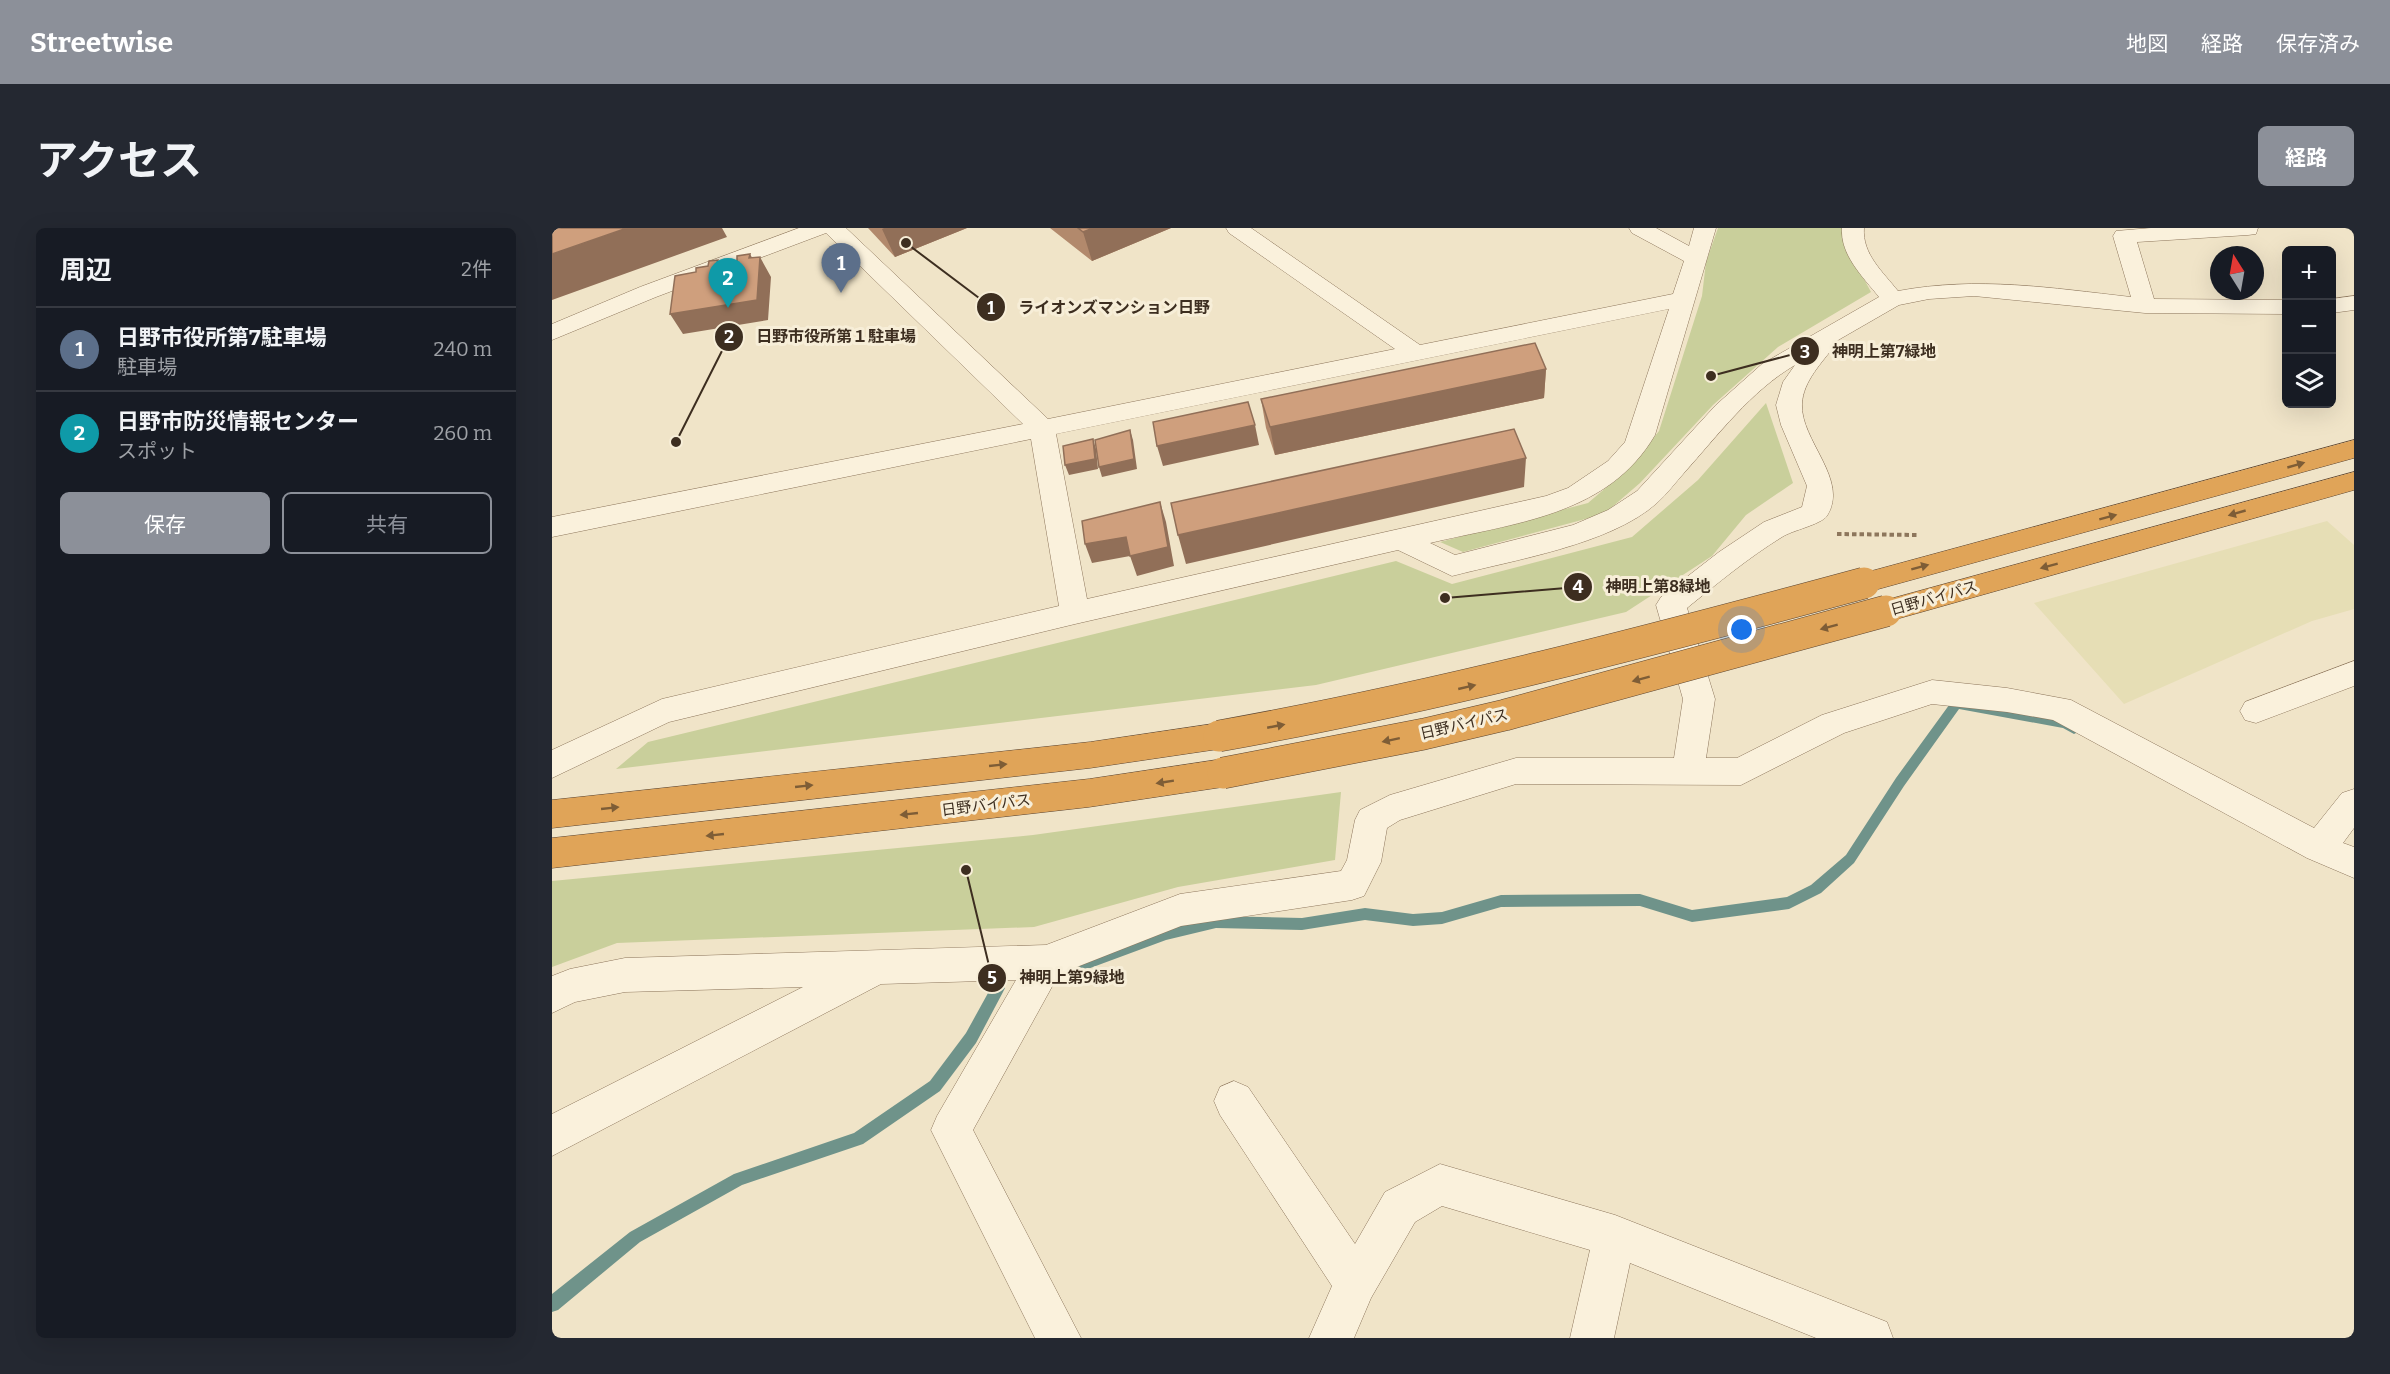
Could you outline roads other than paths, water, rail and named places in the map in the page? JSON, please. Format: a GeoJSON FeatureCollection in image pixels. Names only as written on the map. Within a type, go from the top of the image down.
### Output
{"type":"FeatureCollection","features":[{"type":"Feature","properties":{"kind":"highway"},"geometry":{"type":"LineString","coordinates":[[552,814],[1090,755],[1219,736],[1366,709],[1584,659],[2354,450]]}},
{"type":"Feature","properties":{"kind":"highway","name":"日野バイパス"},"geometry":{"type":"LineString","coordinates":[[552,853],[1089,793],[1223,773],[1414,736],[1505,715],[2354,481]]}},
{"type":"Feature","properties":{"kind":"street"},"geometry":{"type":"LineString","coordinates":[[552,333],[648,292],[819,228]]}},
{"type":"Feature","properties":{"kind":"street"},"geometry":{"type":"LineString","coordinates":[[834,228],[1042,427],[1075,613]]}},
{"type":"Feature","properties":{"kind":"street"},"geometry":{"type":"LineString","coordinates":[[1237,228],[1416,353]]}},
{"type":"Feature","properties":{"kind":"street"},"geometry":{"type":"LineString","coordinates":[[1640,228],[1696,259]]}},
{"type":"Feature","properties":{"kind":"street"},"geometry":{"type":"LineString","coordinates":[[552,765],[662,711],[1075,613],[1401,540],[1552,504],[1578,494],[1617,468],[1642,435],[1705,228]]}},
{"type":"Feature","properties":{"kind":"street"},"geometry":{"type":"LineString","coordinates":[[1853,228],[1855,248],[1892,299]]}},
{"type":"Feature","properties":{"kind":"street"},"geometry":{"type":"LineString","coordinates":[[2145,306],[2124,236],[2248,229]]}},
{"type":"Feature","properties":{"kind":"street"},"geometry":{"type":"LineString","coordinates":[[1401,540],[1452,566],[1581,533],[1618,517],[1647,498],[1725,411],[1771,369],[1892,299],[1929,292],[1974,289],[2145,306],[2282,307]]}},
{"type":"Feature","properties":{"kind":"street"},"geometry":{"type":"LineString","coordinates":[[552,527],[1683,299]]}},
{"type":"Feature","properties":{"kind":"street"},"geometry":{"type":"LineString","coordinates":[[2336,305],[2354,303]]}},
{"type":"Feature","properties":{"kind":"street"},"geometry":{"type":"LineString","coordinates":[[1688,772],[1699,699],[1671,605],[1729,559],[1774,529],[1815,512],[1820,486],[1794,425],[1789,405],[1795,382],[1829,336]]}},
{"type":"Feature","properties":{"kind":"street"},"geometry":{"type":"LineString","coordinates":[[2256,711],[2354,673]]}},
{"type":"Feature","properties":{"kind":"street"},"geometry":{"type":"LineString","coordinates":[[552,995],[570,986],[625,975],[1046,962],[1180,910],[1352,885],[1364,862],[1372,820],[1390,809],[1516,771],[1741,772],[1833,724],[1932,692],[2007,700],[2060,709],[2319,848],[2354,863]]}},
{"type":"Feature","properties":{"kind":"street"},"geometry":{"type":"LineString","coordinates":[[2319,848],[2354,803]]}},
{"type":"Feature","properties":{"kind":"street"},"geometry":{"type":"LineString","coordinates":[[1046,962],[951,1130],[1059,1338]]}},
{"type":"Feature","properties":{"kind":"street"},"geometry":{"type":"LineString","coordinates":[[552,1136],[879,966]]}},
{"type":"Feature","properties":{"kind":"street"},"geometry":{"type":"LineString","coordinates":[[1234,1101],[1356,1283]]}},
{"type":"Feature","properties":{"kind":"street"},"geometry":{"type":"LineString","coordinates":[[1331,1338],[1356,1283],[1400,1207],[1440,1185],[1615,1236],[1868,1337]]}},
{"type":"Feature","properties":{"kind":"street"},"geometry":{"type":"LineString","coordinates":[[1592,1338],[1615,1236]]}},
{"type":"Feature","properties":{"kind":"waterway"},"geometry":{"type":"LineString","coordinates":[[1066,971],[1166,934],[1216,922],[1302,924],[1365,914],[1413,920],[1442,918],[1501,901],[1640,900],[1692,916],[1789,903],[1816,889],[1850,859],[1900,782],[1956,704],[2065,724],[2074,729]]}},
{"type":"Feature","properties":{"kind":"waterway"},"geometry":{"type":"LineString","coordinates":[[552,1304],[635,1237],[739,1179],[858,1139],[935,1086],[971,1038],[998,988]]}},
{"type":"Feature","properties":{"kind":"place","name":"ライオンズマンション日野"},"geometry":{"type":"Point","coordinates":[906,243]}},
{"type":"Feature","properties":{"kind":"place","name":"日野市役所第7駐車場"},"geometry":{"type":"Point","coordinates":[841,293]}},
{"type":"Feature","properties":{"kind":"place","name":"日野市防災情報センター"},"geometry":{"type":"Point","coordinates":[728,308]}},
{"type":"Feature","properties":{"kind":"place","name":"神明上第7緑地"},"geometry":{"type":"Point","coordinates":[1711,376]}},
{"type":"Feature","properties":{"kind":"place","name":"日野市役所第１駐車場"},"geometry":{"type":"Point","coordinates":[676,442]}},
{"type":"Feature","properties":{"kind":"place","name":"神明上第8緑地"},"geometry":{"type":"Point","coordinates":[1445,598]}},
{"type":"Feature","properties":{"kind":"place","name":"神明上第9緑地"},"geometry":{"type":"Point","coordinates":[966,870]}}]}
